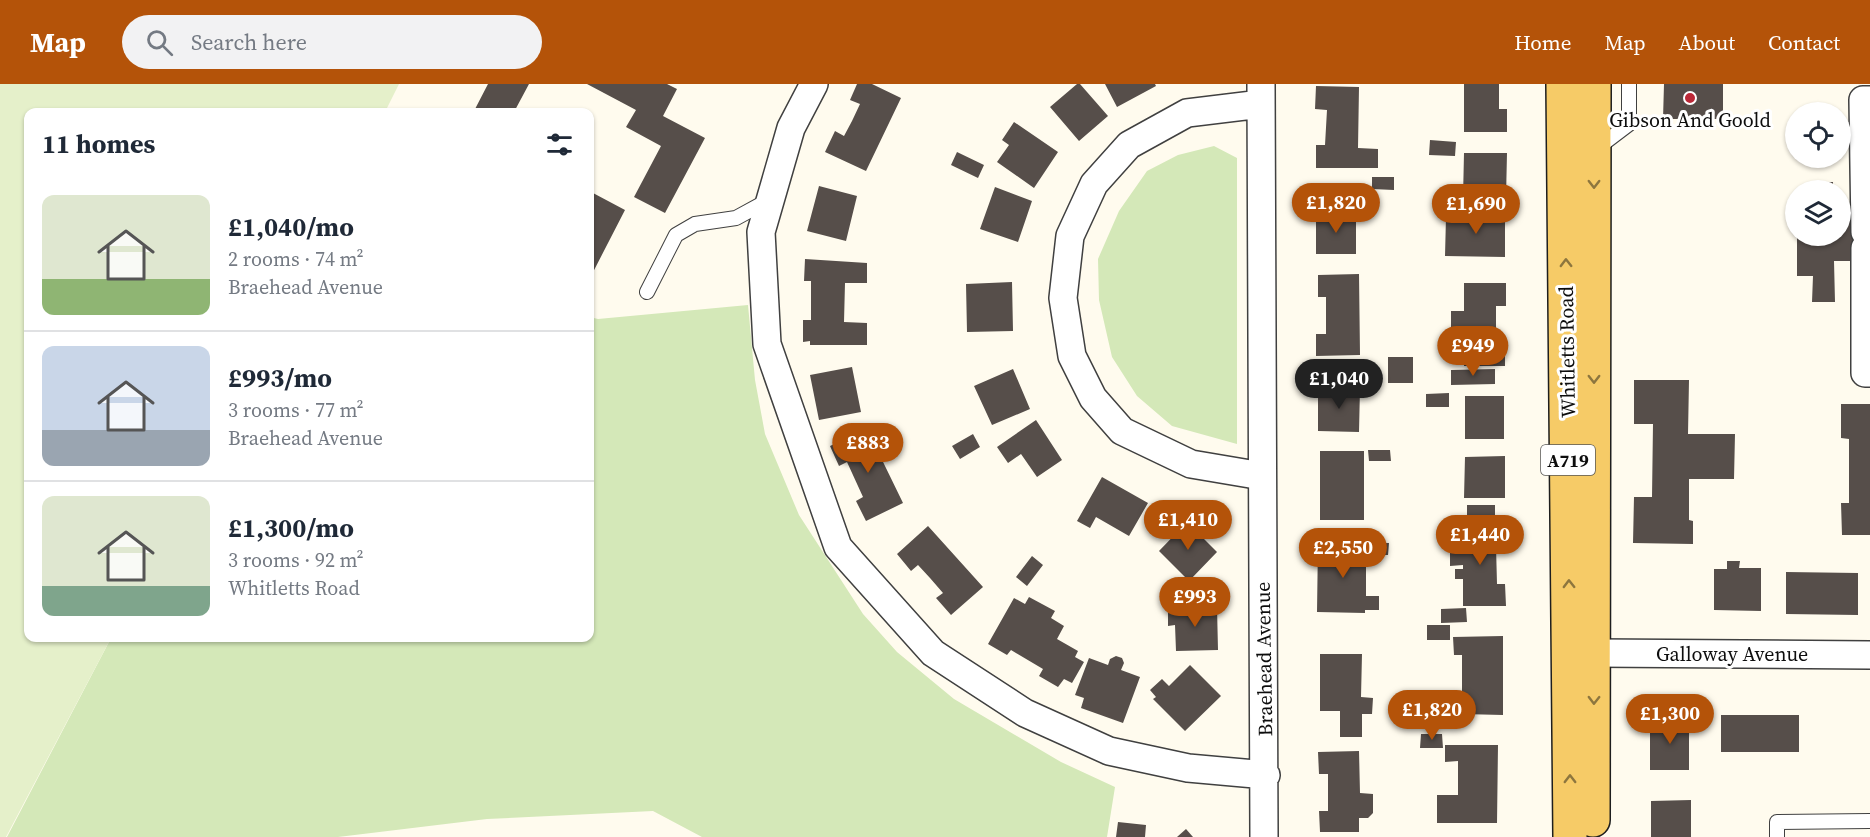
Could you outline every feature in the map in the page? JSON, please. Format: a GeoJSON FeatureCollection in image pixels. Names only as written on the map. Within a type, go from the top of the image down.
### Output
{"type":"FeatureCollection","features":[{"type":"Feature","properties":{"kind":"main road","name":"Whitletts Road"},"geometry":{"type":"LineString","coordinates":[[1563,84],[1570,837]]}},
{"type":"Feature","properties":{"kind":"main road","name":"Whitletts Road"},"geometry":{"type":"LineString","coordinates":[[1593,837],[1594,84]]}},
{"type":"Feature","properties":{"kind":"street"},"geometry":{"type":"LineString","coordinates":[[814,84],[791,128],[761,232],[767,344],[838,547],[933,653],[1025,713],[1109,750],[1188,768],[1266,775]]}},
{"type":"Feature","properties":{"kind":"street"},"geometry":{"type":"LineString","coordinates":[[1261,94],[1187,113],[1129,145],[1094,184],[1070,236],[1063,298],[1072,356],[1093,398],[1122,431],[1191,464],[1262,476]]}},
{"type":"Feature","properties":{"kind":"street","name":"Braehead Avenue"},"geometry":{"type":"LineString","coordinates":[[1261,94],[1262,476],[1266,775],[1264,837]]}},
{"type":"Feature","properties":{"kind":"street"},"geometry":{"type":"LineString","coordinates":[[1870,100],[1863,100],[1865,373],[1870,373]]}},
{"type":"Feature","properties":{"kind":"street","name":"Galloway Avenue"},"geometry":{"type":"LineString","coordinates":[[1595,653],[1870,655]]}},
{"type":"Feature","properties":{"kind":"lane"},"geometry":{"type":"LineString","coordinates":[[1594,150],[1629,124],[1629,84]]}},
{"type":"Feature","properties":{"kind":"lane"},"geometry":{"type":"LineString","coordinates":[[647,292],[676,235],[695,224],[736,218],[770,199]]}},
{"type":"Feature","properties":{"kind":"lane"},"geometry":{"type":"LineString","coordinates":[[1778,837],[1777,822],[1870,821]]}},
{"type":"Feature","properties":{"kind":"green space"},"geometry":{"type":"Polygon","coordinates":[[[0,84],[399,84],[387,108],[24,108],[24,642],[109,642],[6,837],[0,837],[0,84]]]}},
{"type":"Feature","properties":{"kind":"green space"},"geometry":{"type":"Polygon","coordinates":[[[1214,146],[1237,158],[1237,444],[1172,426],[1137,396],[1112,357],[1099,300],[1098,259],[1119,211],[1147,171],[1178,155],[1214,146]]]}},
{"type":"Feature","properties":{"kind":"green space"},"geometry":{"type":"Polygon","coordinates":[[[748,305],[755,380],[765,434],[799,515],[863,614],[897,652],[954,699],[1061,762],[1115,787],[1107,837],[702,837],[653,811],[487,819],[338,837],[7,837],[109,642],[594,642],[594,318],[748,305]]]}},
{"type":"Feature","properties":{"kind":"building"},"geometry":{"type":"Polygon","coordinates":[[[488,84],[529,84],[516,108],[476,108],[488,84]]]}},
{"type":"Feature","properties":{"kind":"building"},"geometry":{"type":"Polygon","coordinates":[[[587,84],[667,84],[677,89],[663,116],[705,138],[665,213],[634,197],[661,146],[626,127],[636,110],[587,84]]]}},
{"type":"Feature","properties":{"kind":"building"},"geometry":{"type":"Polygon","coordinates":[[[857,84],[872,84],[901,98],[866,171],[825,152],[835,131],[844,136],[860,104],[850,100],[857,84]]]}},
{"type":"Feature","properties":{"kind":"building"},"geometry":{"type":"Polygon","coordinates":[[[1077,84],[1080,84],[1108,116],[1079,141],[1050,107],[1077,84]]]}},
{"type":"Feature","properties":{"kind":"building"},"geometry":{"type":"Polygon","coordinates":[[[1105,84],[1155,84],[1156,86],[1117,107],[1105,84]]]}},
{"type":"Feature","properties":{"kind":"building"},"geometry":{"type":"Polygon","coordinates":[[[1464,84],[1499,84],[1499,109],[1507,109],[1507,132],[1464,132],[1464,84]]]}},
{"type":"Feature","properties":{"kind":"building"},"geometry":{"type":"Polygon","coordinates":[[[1664,84],[1723,84],[1723,119],[1663,119],[1664,84]]]}},
{"type":"Feature","properties":{"kind":"building"},"geometry":{"type":"Polygon","coordinates":[[[1316,86],[1359,87],[1358,148],[1378,149],[1378,168],[1316,168],[1316,145],[1325,145],[1327,110],[1315,109],[1316,86]]]}},
{"type":"Feature","properties":{"kind":"building"},"geometry":{"type":"Polygon","coordinates":[[[1014,122],[1058,152],[1034,188],[997,162],[1009,145],[1002,140],[1014,122]]]}},
{"type":"Feature","properties":{"kind":"building"},"geometry":{"type":"Polygon","coordinates":[[[1430,140],[1456,142],[1455,156],[1429,155],[1430,140]]]}},
{"type":"Feature","properties":{"kind":"building"},"geometry":{"type":"Polygon","coordinates":[[[957,152],[984,165],[978,178],[951,165],[957,152]]]}},
{"type":"Feature","properties":{"kind":"building"},"geometry":{"type":"Polygon","coordinates":[[[1464,153],[1507,153],[1506,198],[1463,198],[1464,153]]]}},
{"type":"Feature","properties":{"kind":"building"},"geometry":{"type":"Polygon","coordinates":[[[1372,177],[1394,177],[1394,190],[1372,189],[1372,177]]]}},
{"type":"Feature","properties":{"kind":"building"},"geometry":{"type":"Polygon","coordinates":[[[819,186],[857,196],[846,241],[807,231],[819,186]]]}},
{"type":"Feature","properties":{"kind":"building"},"geometry":{"type":"Polygon","coordinates":[[[995,187],[1032,201],[1018,242],[980,229],[995,187]]]}},
{"type":"Feature","properties":{"kind":"building"},"geometry":{"type":"Polygon","coordinates":[[[594,194],[625,210],[594,270],[594,194]]]}},
{"type":"Feature","properties":{"kind":"building"},"geometry":{"type":"Polygon","coordinates":[[[1316,213],[1356,213],[1356,254],[1316,254],[1316,213]]]}},
{"type":"Feature","properties":{"kind":"building"},"geometry":{"type":"Polygon","coordinates":[[[1458,213],[1505,214],[1505,257],[1445,256],[1446,217],[1458,217],[1458,213]]]}},
{"type":"Feature","properties":{"kind":"building"},"geometry":{"type":"Polygon","coordinates":[[[1851,221],[1857,221],[1857,261],[1834,261],[1835,302],[1812,302],[1813,276],[1797,276],[1797,246],[1851,246],[1851,221]]]}},
{"type":"Feature","properties":{"kind":"building"},"geometry":{"type":"Polygon","coordinates":[[[805,259],[867,263],[867,283],[845,283],[844,322],[867,323],[867,345],[810,345],[810,341],[803,342],[803,320],[811,320],[811,281],[804,281],[805,259]]]}},
{"type":"Feature","properties":{"kind":"building"},"geometry":{"type":"Polygon","coordinates":[[[1359,274],[1360,355],[1316,356],[1316,334],[1326,334],[1326,297],[1318,297],[1318,275],[1359,274]]]}},
{"type":"Feature","properties":{"kind":"building"},"geometry":{"type":"Polygon","coordinates":[[[1012,282],[1013,331],[967,332],[966,284],[1012,282]]]}},
{"type":"Feature","properties":{"kind":"building"},"geometry":{"type":"Polygon","coordinates":[[[1464,283],[1506,283],[1506,306],[1496,306],[1496,344],[1505,343],[1505,366],[1464,366],[1464,363],[1451,363],[1451,311],[1464,311],[1464,283]]]}},
{"type":"Feature","properties":{"kind":"building"},"geometry":{"type":"Polygon","coordinates":[[[1388,357],[1413,357],[1413,383],[1388,383],[1388,357]]]}},
{"type":"Feature","properties":{"kind":"building"},"geometry":{"type":"Polygon","coordinates":[[[852,367],[861,412],[819,420],[810,375],[852,367]]]}},
{"type":"Feature","properties":{"kind":"building"},"geometry":{"type":"Polygon","coordinates":[[[1013,369],[1030,409],[992,425],[974,386],[1013,369]]]}},
{"type":"Feature","properties":{"kind":"building"},"geometry":{"type":"Polygon","coordinates":[[[1495,369],[1495,384],[1451,385],[1451,370],[1495,369]]]}},
{"type":"Feature","properties":{"kind":"building"},"geometry":{"type":"Polygon","coordinates":[[[1634,380],[1689,380],[1688,434],[1735,434],[1734,479],[1689,479],[1689,520],[1693,521],[1693,544],[1633,543],[1634,497],[1652,497],[1653,424],[1634,424],[1634,380]]]}},
{"type":"Feature","properties":{"kind":"building"},"geometry":{"type":"Polygon","coordinates":[[[1318,388],[1360,388],[1359,432],[1318,431],[1318,388]]]}},
{"type":"Feature","properties":{"kind":"building"},"geometry":{"type":"Polygon","coordinates":[[[1449,393],[1449,407],[1426,407],[1426,394],[1449,393]]]}},
{"type":"Feature","properties":{"kind":"building"},"geometry":{"type":"Polygon","coordinates":[[[1465,396],[1504,396],[1504,439],[1465,439],[1465,396]]]}},
{"type":"Feature","properties":{"kind":"building"},"geometry":{"type":"Polygon","coordinates":[[[1841,404],[1870,404],[1870,535],[1842,535],[1841,503],[1849,503],[1849,439],[1841,438],[1841,404]]]}},
{"type":"Feature","properties":{"kind":"building"},"geometry":{"type":"Polygon","coordinates":[[[1036,420],[1062,460],[1037,477],[1021,454],[1008,463],[997,447],[1036,420]]]}},
{"type":"Feature","properties":{"kind":"building"},"geometry":{"type":"Polygon","coordinates":[[[867,429],[903,503],[866,521],[856,501],[863,497],[847,462],[839,466],[830,446],[867,429]]]}},
{"type":"Feature","properties":{"kind":"building"},"geometry":{"type":"Polygon","coordinates":[[[973,434],[980,447],[960,459],[952,446],[973,434]]]}},
{"type":"Feature","properties":{"kind":"building"},"geometry":{"type":"Polygon","coordinates":[[[1368,450],[1390,450],[1391,461],[1369,461],[1368,450]]]}},
{"type":"Feature","properties":{"kind":"building"},"geometry":{"type":"Polygon","coordinates":[[[1320,451],[1364,451],[1364,520],[1320,520],[1320,451]]]}},
{"type":"Feature","properties":{"kind":"building"},"geometry":{"type":"Polygon","coordinates":[[[1505,456],[1505,498],[1464,498],[1465,457],[1505,456]]]}},
{"type":"Feature","properties":{"kind":"building"},"geometry":{"type":"Polygon","coordinates":[[[1102,477],[1148,503],[1129,536],[1096,517],[1090,528],[1077,521],[1102,477]]]}},
{"type":"Feature","properties":{"kind":"building"},"geometry":{"type":"Polygon","coordinates":[[[1467,505],[1495,505],[1495,518],[1467,518],[1467,505]]]}},
{"type":"Feature","properties":{"kind":"building"},"geometry":{"type":"Polygon","coordinates":[[[1187,522],[1217,552],[1189,581],[1159,551],[1187,522]]]}},
{"type":"Feature","properties":{"kind":"building"},"geometry":{"type":"Polygon","coordinates":[[[1503,524],[1504,546],[1496,546],[1497,584],[1505,584],[1506,606],[1463,606],[1463,579],[1455,579],[1455,569],[1463,569],[1463,565],[1450,566],[1450,551],[1463,551],[1463,525],[1503,524]]]}},
{"type":"Feature","properties":{"kind":"building"},"geometry":{"type":"Polygon","coordinates":[[[928,526],[983,587],[951,615],[936,598],[943,593],[930,578],[918,565],[911,571],[897,554],[928,526]]]}},
{"type":"Feature","properties":{"kind":"building"},"geometry":{"type":"Polygon","coordinates":[[[1318,542],[1366,543],[1366,596],[1379,596],[1379,610],[1365,610],[1365,613],[1317,612],[1318,542]]]}},
{"type":"Feature","properties":{"kind":"building"},"geometry":{"type":"Polygon","coordinates":[[[1368,543],[1389,543],[1388,555],[1369,555],[1368,543]]]}},
{"type":"Feature","properties":{"kind":"building"},"geometry":{"type":"Polygon","coordinates":[[[1032,556],[1043,565],[1027,586],[1016,577],[1032,556]]]}},
{"type":"Feature","properties":{"kind":"building"},"geometry":{"type":"Polygon","coordinates":[[[1727,561],[1740,561],[1739,568],[1761,568],[1761,611],[1714,610],[1714,569],[1727,569],[1727,561]]]}},
{"type":"Feature","properties":{"kind":"building"},"geometry":{"type":"Polygon","coordinates":[[[1786,572],[1858,573],[1858,615],[1786,614],[1786,572]]]}},
{"type":"Feature","properties":{"kind":"building"},"geometry":{"type":"Polygon","coordinates":[[[1029,597],[1055,611],[1051,618],[1064,626],[1057,639],[1078,651],[1075,657],[1084,662],[1072,683],[1064,679],[1058,687],[1039,676],[1043,669],[1011,650],[1007,655],[988,644],[1014,598],[1025,604],[1029,597]]]}},
{"type":"Feature","properties":{"kind":"building"},"geometry":{"type":"Polygon","coordinates":[[[1217,607],[1218,650],[1176,651],[1175,625],[1168,626],[1168,608],[1217,607]]]}},
{"type":"Feature","properties":{"kind":"building"},"geometry":{"type":"Polygon","coordinates":[[[1466,608],[1467,622],[1441,623],[1441,609],[1466,608]]]}},
{"type":"Feature","properties":{"kind":"building"},"geometry":{"type":"Polygon","coordinates":[[[1427,625],[1450,625],[1450,640],[1427,640],[1427,625]]]}},
{"type":"Feature","properties":{"kind":"building"},"geometry":{"type":"Polygon","coordinates":[[[1503,636],[1503,715],[1462,714],[1462,655],[1454,655],[1453,637],[1503,636]]]}},
{"type":"Feature","properties":{"kind":"building"},"geometry":{"type":"Polygon","coordinates":[[[1320,654],[1362,654],[1361,697],[1373,698],[1372,714],[1362,714],[1362,737],[1340,737],[1340,711],[1320,711],[1320,654]]]}},
{"type":"Feature","properties":{"kind":"building"},"geometry":{"type":"Polygon","coordinates":[[[1116,656],[1122,658],[1124,663],[1121,670],[1140,677],[1123,723],[1081,708],[1084,698],[1075,695],[1089,658],[1108,665],[1110,659],[1116,656]]]}},
{"type":"Feature","properties":{"kind":"building"},"geometry":{"type":"Polygon","coordinates":[[[1190,665],[1221,696],[1185,731],[1153,699],[1156,697],[1150,690],[1162,679],[1169,686],[1190,665]]]}},
{"type":"Feature","properties":{"kind":"building"},"geometry":{"type":"Polygon","coordinates":[[[1721,715],[1799,715],[1799,752],[1721,752],[1721,715]]]}},
{"type":"Feature","properties":{"kind":"building"},"geometry":{"type":"Polygon","coordinates":[[[1650,720],[1689,720],[1689,770],[1650,770],[1650,720]]]}},
{"type":"Feature","properties":{"kind":"building"},"geometry":{"type":"Polygon","coordinates":[[[1421,734],[1442,734],[1443,748],[1420,748],[1421,734]]]}},
{"type":"Feature","properties":{"kind":"building"},"geometry":{"type":"Polygon","coordinates":[[[1445,745],[1498,745],[1497,823],[1437,823],[1437,795],[1458,795],[1458,761],[1445,762],[1445,745]]]}},
{"type":"Feature","properties":{"kind":"building"},"geometry":{"type":"Polygon","coordinates":[[[1359,751],[1360,793],[1373,794],[1373,813],[1368,818],[1359,818],[1359,832],[1320,832],[1319,811],[1328,811],[1328,774],[1319,774],[1318,752],[1359,751]]]}},
{"type":"Feature","properties":{"kind":"building"},"geometry":{"type":"Polygon","coordinates":[[[1691,800],[1691,837],[1651,837],[1651,801],[1691,800]]]}},
{"type":"Feature","properties":{"kind":"building"},"geometry":{"type":"Polygon","coordinates":[[[1118,822],[1146,825],[1145,837],[1116,837],[1118,822]]]}},
{"type":"Feature","properties":{"kind":"building"},"geometry":{"type":"Polygon","coordinates":[[[1186,829],[1193,837],[1177,837],[1186,829]]]}},
{"type":"Feature","properties":{"kind":"place","name":"Gibson And Goold"},"geometry":{"type":"Point","coordinates":[1690,98]}}]}
